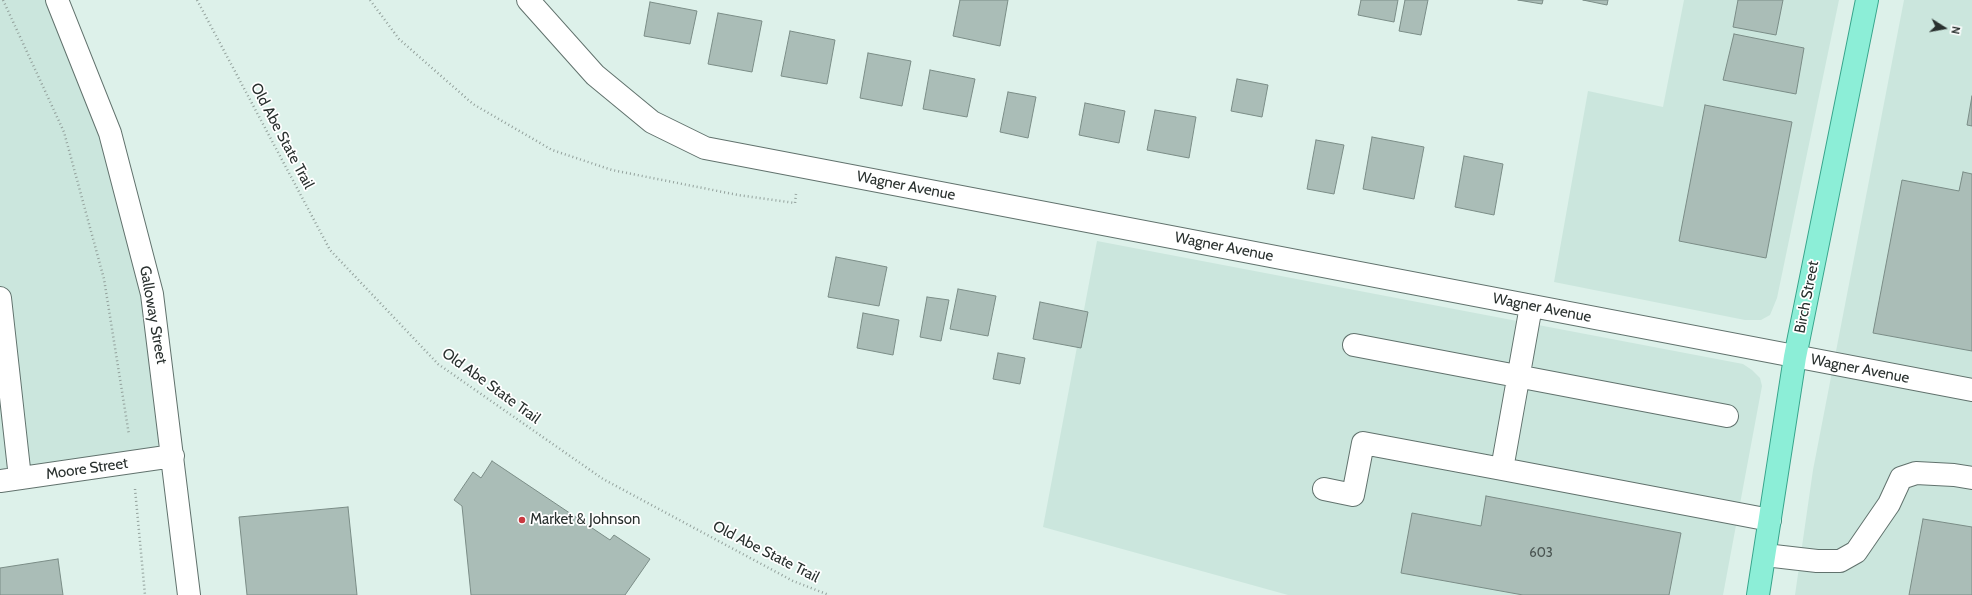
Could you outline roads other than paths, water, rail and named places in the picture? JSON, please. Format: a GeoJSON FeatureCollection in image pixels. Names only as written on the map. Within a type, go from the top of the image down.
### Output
{"type":"FeatureCollection","features":[{"type":"Feature","properties":{"kind":"main road","name":"Birch Street"},"geometry":{"type":"LineString","coordinates":[[1758,595],[1795,357],[1867,0]]}},
{"type":"Feature","properties":{"kind":"street","name":"Galloway Street"},"geometry":{"type":"LineString","coordinates":[[57,0],[110,133],[152,294],[189,595]]}},
{"type":"Feature","properties":{"kind":"street","name":"Wagner Avenue"},"geometry":{"type":"LineString","coordinates":[[528,0],[595,75],[652,122],[704,148],[1972,390]]}},
{"type":"Feature","properties":{"kind":"street"},"geometry":{"type":"LineString","coordinates":[[0,298],[10,480]]}},
{"type":"Feature","properties":{"kind":"street"},"geometry":{"type":"LineString","coordinates":[[1502,469],[1531,306]]}},
{"type":"Feature","properties":{"kind":"street"},"geometry":{"type":"LineString","coordinates":[[1354,345],[1727,416]]}},
{"type":"Feature","properties":{"kind":"street"},"geometry":{"type":"LineString","coordinates":[[1324,490],[1353,495],[1363,443],[1770,520]]}},
{"type":"Feature","properties":{"kind":"street","name":"Moore Street"},"geometry":{"type":"LineString","coordinates":[[10,480],[173,456]]}},
{"type":"Feature","properties":{"kind":"street"},"geometry":{"type":"LineString","coordinates":[[1765,555],[1840,561],[1856,552],[1889,504],[1901,478],[1916,473],[1954,475],[1972,478]]}},
{"type":"Feature","properties":{"kind":"place","name":"Market & Johnson"},"geometry":{"type":"Point","coordinates":[522,520]}}]}
